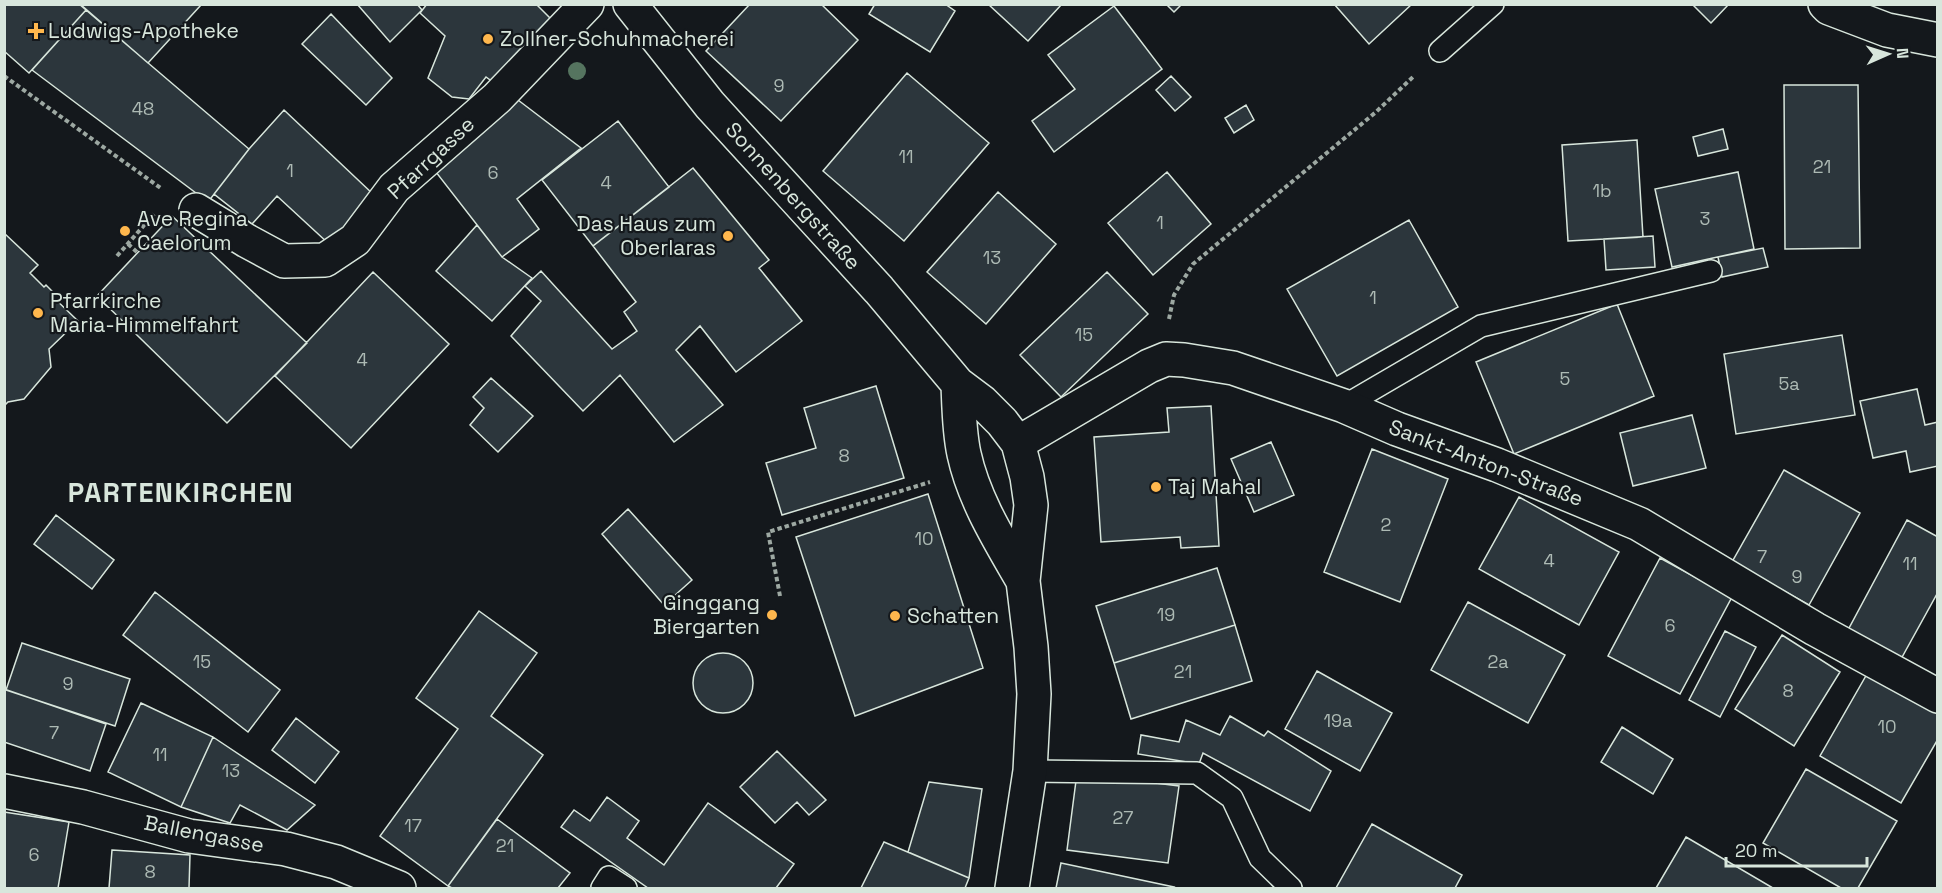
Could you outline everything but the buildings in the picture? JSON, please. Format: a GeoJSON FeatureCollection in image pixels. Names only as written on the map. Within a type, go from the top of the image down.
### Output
{"type":"FeatureCollection","features":[{"type":"Feature","properties":{"kind":"street","name":"Pfarrgasse"},"geometry":{"type":"LineString","coordinates":[[196,210],[284,261],[325,260],[355,240],[394,188],[497,98],[587,4]]}},
{"type":"Feature","properties":{"kind":"street","name":"Sonnenbergstraße"},"geometry":{"type":"LineString","coordinates":[[630,4],[710,105],[879,290],[958,384],[995,415],[1018,443],[1028,477],[1031,505],[1023,581],[1034,694],[1034,728],[1030,771],[1012,888]]}},
{"type":"Feature","properties":{"kind":"street"},"geometry":{"type":"LineString","coordinates":[[1825,4],[1829,8],[1887,30],[1938,40]]}},
{"type":"Feature","properties":{"kind":"street"},"geometry":{"type":"LineString","coordinates":[[1018,443],[1149,366],[1166,359]]}},
{"type":"Feature","properties":{"kind":"street","name":"Sankt-Anton-Straße"},"geometry":{"type":"LineString","coordinates":[[1166,359],[1233,368],[1344,406],[1397,429],[1497,465],[1639,524],[1815,629],[1938,696]]}},
{"type":"Feature","properties":{"kind":"street","name":"Sonnenbergstraße"},"geometry":{"type":"LineString","coordinates":[[958,384],[963,451],[968,471],[987,516],[1023,581]]}},
{"type":"Feature","properties":{"kind":"street","name":"Ballengasse"},"geometry":{"type":"LineString","coordinates":[[4,790],[83,807],[189,836],[286,849],[336,862],[399,888]]}},
{"type":"Feature","properties":{"kind":"lane"},"geometry":{"type":"LineString","coordinates":[[1440,51],[1493,4]]}},
{"type":"Feature","properties":{"kind":"lane"},"geometry":{"type":"LineString","coordinates":[[1344,406],[1481,326],[1711,271]]}},
{"type":"Feature","properties":{"kind":"lane"},"geometry":{"type":"LineString","coordinates":[[1030,771],[1197,773],[1233,798],[1260,858],[1291,888]]}},
{"type":"Feature","properties":{"kind":"lane"},"geometry":{"type":"LineString","coordinates":[[602,888],[609,878],[626,888]]}},
{"type":"Feature","properties":{"kind":"path"},"geometry":{"type":"LineString","coordinates":[[1166,359],[1174,295],[1193,264],[1376,112],[1440,51]]}},
{"type":"Feature","properties":{"kind":"path"},"geometry":{"type":"LineString","coordinates":[[4,76],[196,210]]}},
{"type":"Feature","properties":{"kind":"path"},"geometry":{"type":"LineString","coordinates":[[117,256],[150,219]]}},
{"type":"Feature","properties":{"kind":"path"},"geometry":{"type":"LineString","coordinates":[[128,244],[138,253]]}},
{"type":"Feature","properties":{"kind":"path"},"geometry":{"type":"LineString","coordinates":[[780,596],[768,532],[968,471]]}},
{"type":"Feature","properties":{"kind":"place","name":"Ludwigs-Apotheke"},"geometry":{"type":"Point","coordinates":[36,31]}},
{"type":"Feature","properties":{"kind":"place","name":"Zollner-Schuhmacherei"},"geometry":{"type":"Point","coordinates":[488,39]}},
{"type":"Feature","properties":{"kind":"place","name":"Ave Regina Caelorum"},"geometry":{"type":"Point","coordinates":[125,231]}},
{"type":"Feature","properties":{"kind":"place","name":"Das Haus zum Oberlaras"},"geometry":{"type":"Point","coordinates":[728,236]}},
{"type":"Feature","properties":{"kind":"place","name":"Pfarrkirche Maria-Himmelfahrt"},"geometry":{"type":"Point","coordinates":[38,313]}},
{"type":"Feature","properties":{"kind":"place","name":"Taj Mahal"},"geometry":{"type":"Point","coordinates":[1156,487]}},
{"type":"Feature","properties":{"kind":"place","name":"Ginggang Biergarten"},"geometry":{"type":"Point","coordinates":[772,615]}},
{"type":"Feature","properties":{"kind":"place","name":"Schatten"},"geometry":{"type":"Point","coordinates":[895,616]}},
{"type":"Feature","properties":{"kind":"district","name":"PARTENKIRCHEN"},"geometry":{"type":"Point","coordinates":[181,493]}}]}
